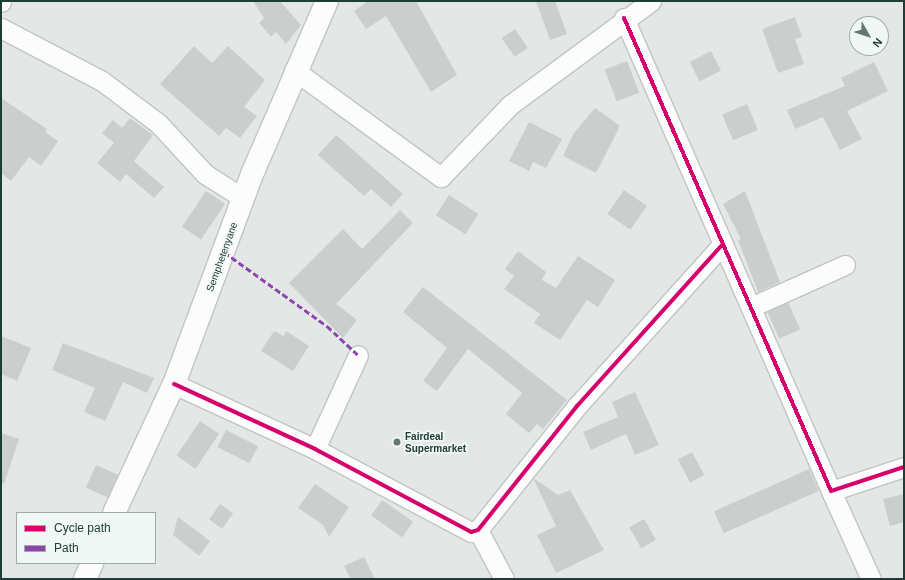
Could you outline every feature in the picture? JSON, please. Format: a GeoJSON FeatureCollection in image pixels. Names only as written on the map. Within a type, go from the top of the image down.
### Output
{"type":"FeatureCollection","features":[{"type":"Feature","properties":{"kind":"main road","name":"Semphetenyane"},"geometry":{"type":"LineString","coordinates":[[114,512],[174,384],[294,70],[327,1]]}},
{"type":"Feature","properties":{"kind":"main road"},"geometry":{"type":"LineString","coordinates":[[85,579],[92,564]]}},
{"type":"Feature","properties":{"kind":"street"},"geometry":{"type":"LineString","coordinates":[[294,70],[440,177],[510,105],[624,18],[651,1]]}},
{"type":"Feature","properties":{"kind":"street"},"geometry":{"type":"LineString","coordinates":[[624,18],[870,579]]}},
{"type":"Feature","properties":{"kind":"street"},"geometry":{"type":"LineString","coordinates":[[1,28],[102,80],[158,123],[205,174],[244,198]]}},
{"type":"Feature","properties":{"kind":"street"},"geometry":{"type":"LineString","coordinates":[[174,384],[315,449],[471,532],[478,530],[577,406],[723,244]]}},
{"type":"Feature","properties":{"kind":"street"},"geometry":{"type":"LineString","coordinates":[[751,307],[846,265]]}},
{"type":"Feature","properties":{"kind":"street"},"geometry":{"type":"LineString","coordinates":[[315,449],[358,355]]}},
{"type":"Feature","properties":{"kind":"street"},"geometry":{"type":"LineString","coordinates":[[831,491],[904,467]]}},
{"type":"Feature","properties":{"kind":"street"},"geometry":{"type":"LineString","coordinates":[[478,530],[504,579]]}},
{"type":"Feature","properties":{"kind":"building"},"geometry":{"type":"Polygon","coordinates":[[[253,1],[280,1],[301,25],[286,44],[276,32],[271,37],[259,23],[264,18],[253,1]]]}},
{"type":"Feature","properties":{"kind":"building"},"geometry":{"type":"Polygon","coordinates":[[[368,1],[416,1],[457,75],[431,92],[386,16],[366,29],[354,11],[368,1]]]}},
{"type":"Feature","properties":{"kind":"building"},"geometry":{"type":"Polygon","coordinates":[[[536,1],[555,1],[567,34],[550,40],[536,1]]]}},
{"type":"Feature","properties":{"kind":"building"},"geometry":{"type":"Polygon","coordinates":[[[795,17],[802,37],[795,39],[804,64],[778,73],[762,29],[795,17]]]}},
{"type":"Feature","properties":{"kind":"building"},"geometry":{"type":"Polygon","coordinates":[[[515,29],[528,48],[515,57],[502,38],[515,29]]]}},
{"type":"Feature","properties":{"kind":"building"},"geometry":{"type":"Polygon","coordinates":[[[194,46],[212,63],[228,46],[265,80],[244,107],[257,116],[240,138],[226,128],[219,136],[160,84],[194,46]]]}},
{"type":"Feature","properties":{"kind":"building"},"geometry":{"type":"Polygon","coordinates":[[[711,51],[721,71],[700,81],[690,62],[711,51]]]}},
{"type":"Feature","properties":{"kind":"building"},"geometry":{"type":"Polygon","coordinates":[[[627,61],[639,93],[617,101],[605,70],[627,61]]]}},
{"type":"Feature","properties":{"kind":"building"},"geometry":{"type":"Polygon","coordinates":[[[874,62],[888,91],[847,111],[862,139],[840,150],[823,117],[795,129],[787,110],[845,86],[841,78],[874,62]]]}},
{"type":"Feature","properties":{"kind":"building"},"geometry":{"type":"Polygon","coordinates":[[[1,98],[47,129],[45,132],[58,141],[41,166],[29,157],[11,181],[1,173],[1,98]]]}},
{"type":"Feature","properties":{"kind":"building"},"geometry":{"type":"Polygon","coordinates":[[[747,104],[758,130],[733,140],[722,115],[747,104]]]}},
{"type":"Feature","properties":{"kind":"building"},"geometry":{"type":"Polygon","coordinates":[[[595,108],[620,126],[596,173],[563,156],[574,133],[595,108]]]}},
{"type":"Feature","properties":{"kind":"building"},"geometry":{"type":"Polygon","coordinates":[[[130,118],[153,135],[134,161],[164,187],[154,198],[126,174],[120,182],[97,163],[114,143],[102,133],[113,120],[122,128],[130,118]]]}},
{"type":"Feature","properties":{"kind":"building"},"geometry":{"type":"Polygon","coordinates":[[[529,122],[562,139],[546,168],[533,162],[529,171],[509,161],[529,122]]]}},
{"type":"Feature","properties":{"kind":"building"},"geometry":{"type":"Polygon","coordinates":[[[336,135],[403,194],[391,207],[371,189],[364,196],[318,155],[336,135]]]}},
{"type":"Feature","properties":{"kind":"building"},"geometry":{"type":"Polygon","coordinates":[[[624,190],[647,206],[630,230],[607,214],[624,190]]]}},
{"type":"Feature","properties":{"kind":"building"},"geometry":{"type":"Polygon","coordinates":[[[206,191],[225,204],[201,240],[182,227],[206,191]]]}},
{"type":"Feature","properties":{"kind":"building"},"geometry":{"type":"Polygon","coordinates":[[[745,191],[780,282],[758,292],[738,240],[741,239],[723,204],[745,191]]]}},
{"type":"Feature","properties":{"kind":"building"},"geometry":{"type":"Polygon","coordinates":[[[449,195],[478,214],[465,234],[436,215],[449,195]]]}},
{"type":"Feature","properties":{"kind":"building"},"geometry":{"type":"Polygon","coordinates":[[[400,210],[413,223],[336,304],[357,320],[343,338],[289,283],[343,229],[362,249],[400,210]]]}},
{"type":"Feature","properties":{"kind":"building"},"geometry":{"type":"Polygon","coordinates":[[[518,251],[546,272],[542,280],[556,288],[578,256],[615,280],[598,307],[587,300],[560,340],[534,323],[540,314],[504,289],[514,276],[505,269],[518,251]]]}},
{"type":"Feature","properties":{"kind":"building"},"geometry":{"type":"Polygon","coordinates":[[[423,287],[567,400],[543,429],[537,424],[529,433],[506,414],[522,393],[468,349],[437,391],[423,381],[447,348],[403,312],[423,287]]]}},
{"type":"Feature","properties":{"kind":"building"},"geometry":{"type":"Polygon","coordinates":[[[788,302],[800,329],[779,339],[767,311],[788,302]]]}},
{"type":"Feature","properties":{"kind":"building"},"geometry":{"type":"Polygon","coordinates":[[[274,331],[284,336],[286,331],[309,346],[293,371],[261,351],[274,331]]]}},
{"type":"Feature","properties":{"kind":"building"},"geometry":{"type":"Polygon","coordinates":[[[1,336],[31,348],[17,381],[1,374],[1,336]]]}},
{"type":"Feature","properties":{"kind":"building"},"geometry":{"type":"Polygon","coordinates":[[[63,343],[154,378],[147,393],[123,382],[105,421],[84,412],[95,388],[52,370],[63,343]]]}},
{"type":"Feature","properties":{"kind":"building"},"geometry":{"type":"Polygon","coordinates":[[[635,392],[659,445],[635,455],[626,434],[591,450],[583,432],[618,417],[612,402],[635,392]]]}},
{"type":"Feature","properties":{"kind":"building"},"geometry":{"type":"Polygon","coordinates":[[[200,421],[219,434],[196,469],[177,456],[200,421]]]}},
{"type":"Feature","properties":{"kind":"building"},"geometry":{"type":"Polygon","coordinates":[[[226,430],[258,446],[249,463],[217,447],[226,430]]]}},
{"type":"Feature","properties":{"kind":"building"},"geometry":{"type":"Polygon","coordinates":[[[1,433],[19,439],[4,484],[1,483],[1,433]]]}},
{"type":"Feature","properties":{"kind":"building"},"geometry":{"type":"Polygon","coordinates":[[[692,452],[704,475],[690,482],[678,460],[692,452]]]}},
{"type":"Feature","properties":{"kind":"building"},"geometry":{"type":"Polygon","coordinates":[[[96,465],[118,475],[108,498],[86,488],[96,465]]]}},
{"type":"Feature","properties":{"kind":"building"},"geometry":{"type":"Polygon","coordinates":[[[809,469],[819,491],[724,533],[714,511],[809,469]]]}},
{"type":"Feature","properties":{"kind":"building"},"geometry":{"type":"Polygon","coordinates":[[[533,478],[558,495],[570,490],[604,550],[556,573],[537,535],[556,526],[533,478]]]}},
{"type":"Feature","properties":{"kind":"building"},"geometry":{"type":"Polygon","coordinates":[[[315,484],[349,507],[329,537],[323,525],[298,508],[315,484]]]}},
{"type":"Feature","properties":{"kind":"building"},"geometry":{"type":"Polygon","coordinates":[[[904,494],[904,522],[890,526],[883,499],[904,494]]]}},
{"type":"Feature","properties":{"kind":"building"},"geometry":{"type":"Polygon","coordinates":[[[382,500],[413,522],[402,537],[371,516],[382,500]]]}},
{"type":"Feature","properties":{"kind":"building"},"geometry":{"type":"Polygon","coordinates":[[[220,504],[233,513],[222,529],[209,520],[220,504]]]}},
{"type":"Feature","properties":{"kind":"building"},"geometry":{"type":"Polygon","coordinates":[[[178,517],[210,541],[199,556],[173,535],[178,517]]]}},
{"type":"Feature","properties":{"kind":"building"},"geometry":{"type":"Polygon","coordinates":[[[644,519],[656,540],[641,548],[629,528],[644,519]]]}},
{"type":"Feature","properties":{"kind":"building"},"geometry":{"type":"Polygon","coordinates":[[[364,557],[375,579],[351,579],[344,566],[364,557]]]}},
{"type":"Feature","properties":{"kind":"marked path"},"geometry":{"type":"LineString","coordinates":[[224,252],[327,326],[358,355]]}},
{"type":"Feature","properties":{"kind":"cycle path"},"geometry":{"type":"LineString","coordinates":[[624,18],[831,491],[904,467]]}},
{"type":"Feature","properties":{"kind":"cycle path"},"geometry":{"type":"LineString","coordinates":[[174,384],[315,449],[471,532],[478,530],[577,406],[723,244]]}},
{"type":"Feature","properties":{"kind":"place","name":"Fairdeal Supermarket"},"geometry":{"type":"Point","coordinates":[397,442]}}]}
